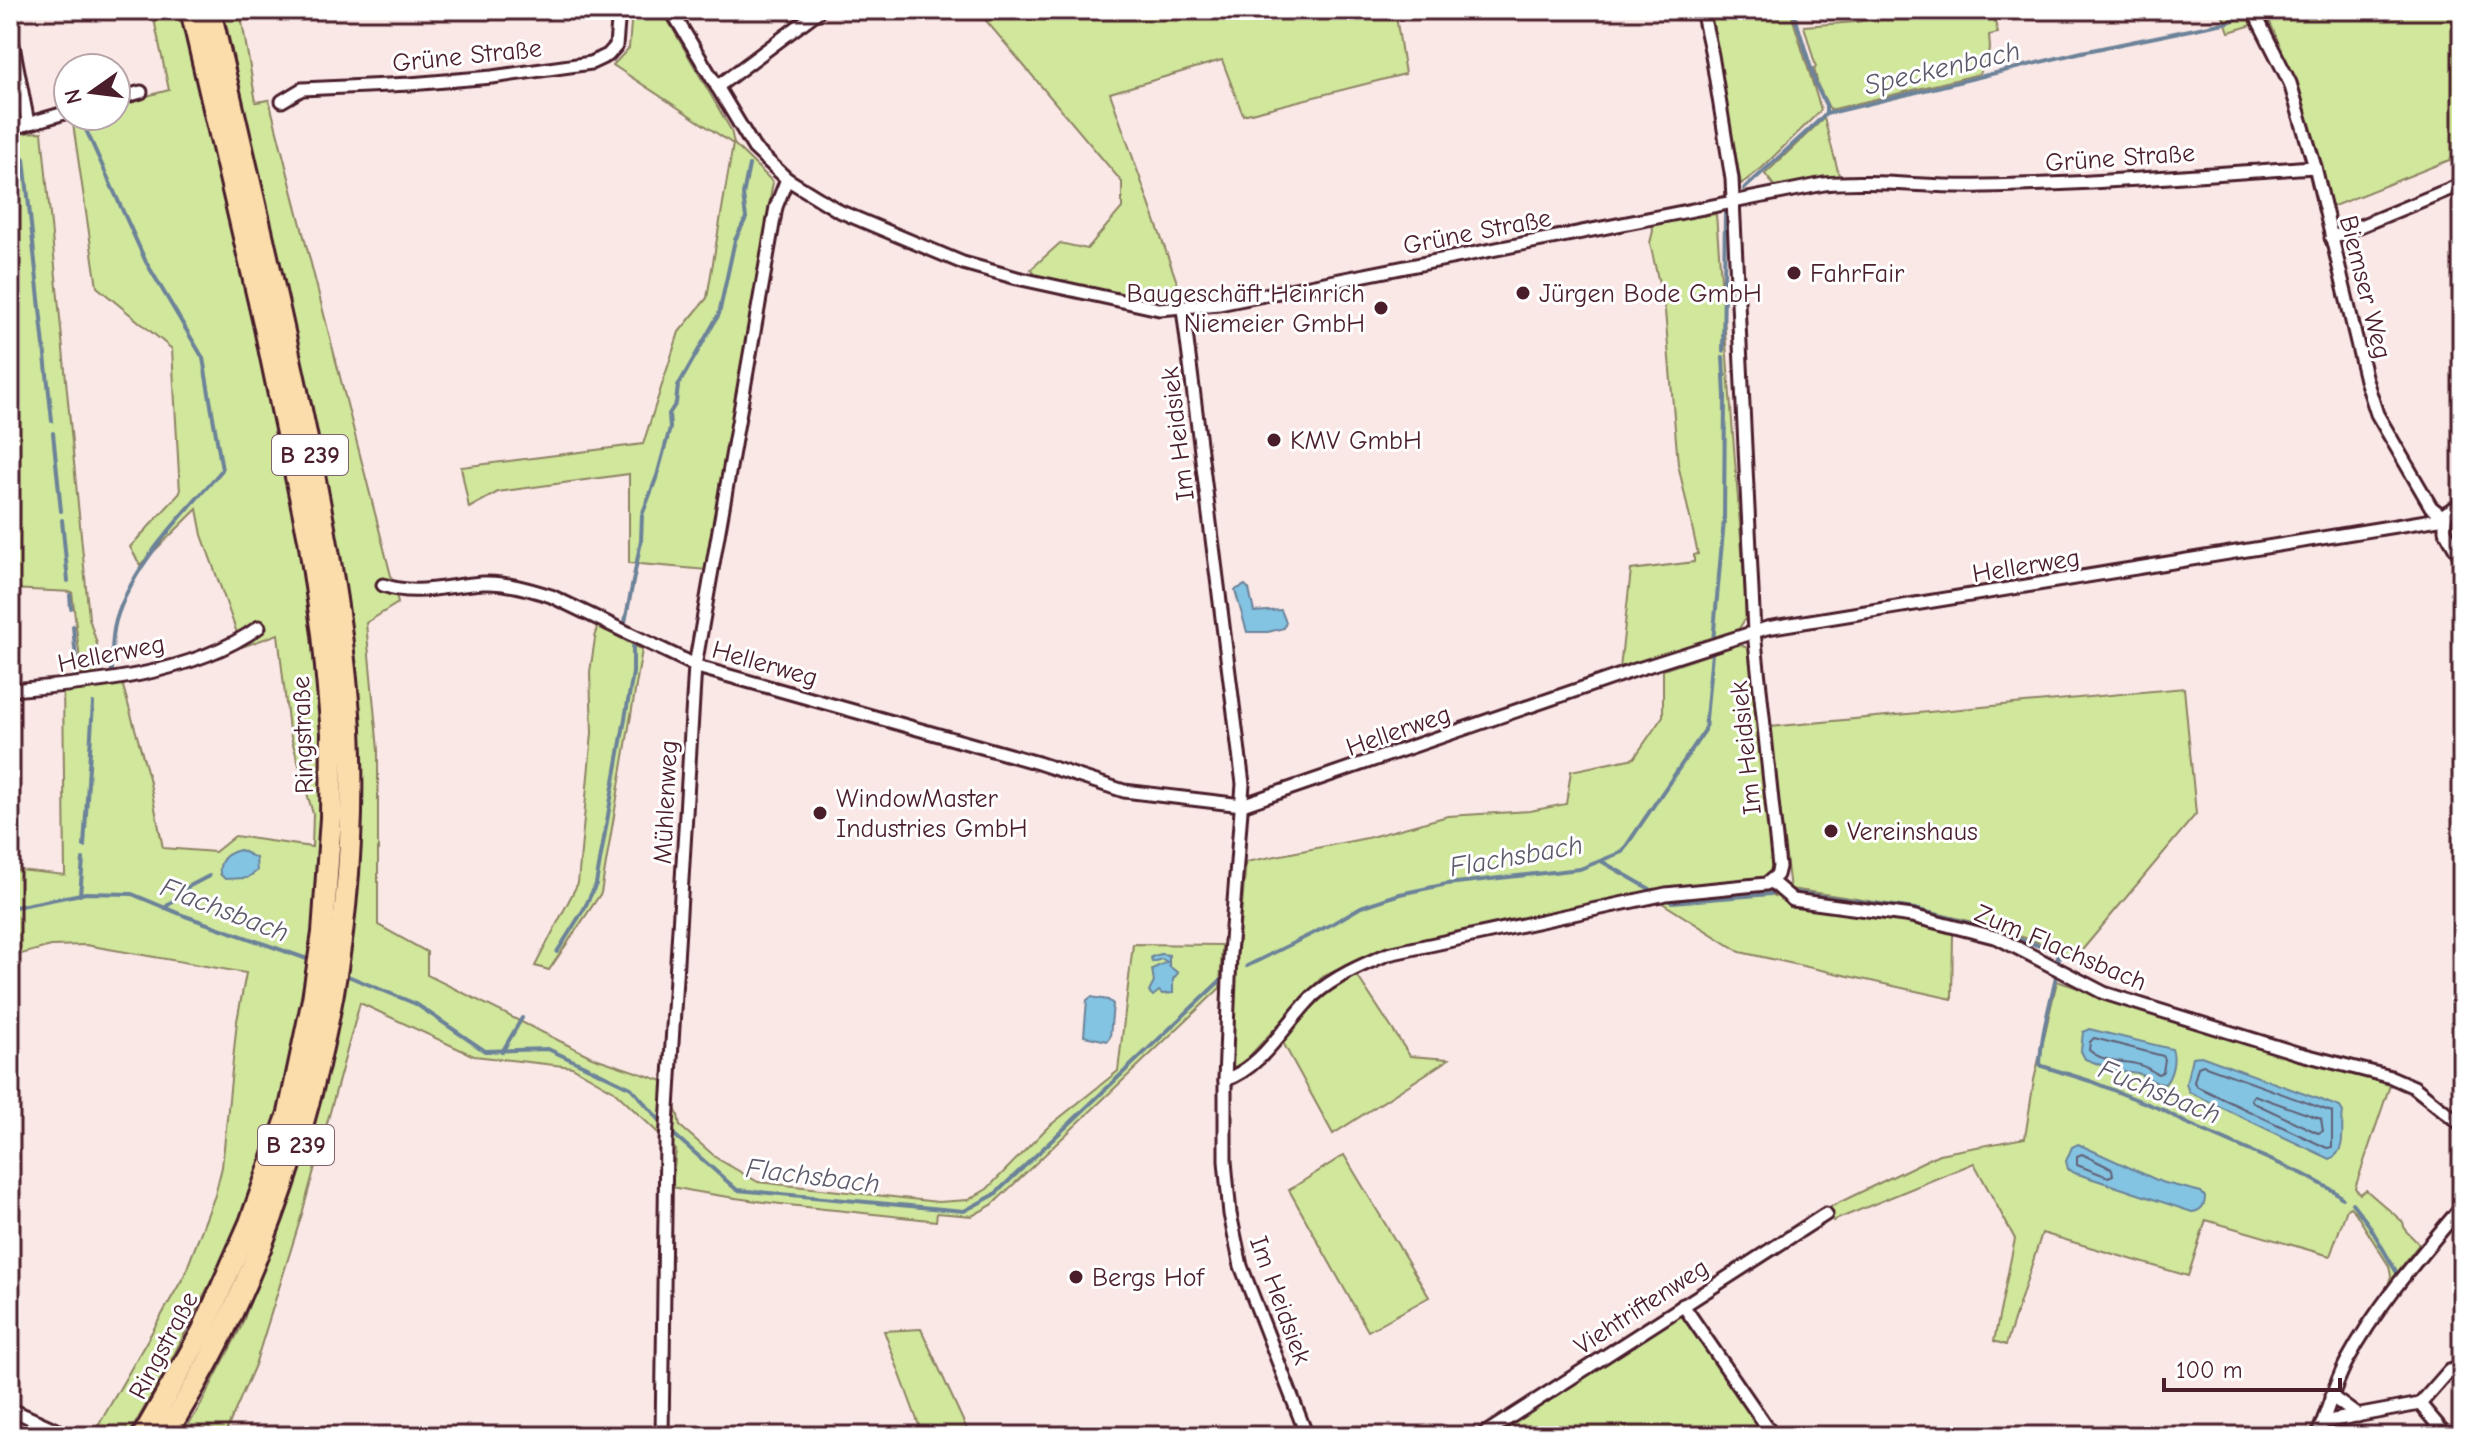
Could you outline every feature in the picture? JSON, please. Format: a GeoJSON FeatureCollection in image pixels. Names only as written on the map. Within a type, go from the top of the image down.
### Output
{"type":"FeatureCollection","features":[{"type":"Feature","properties":{"kind":"highway","name":"Ringstraße"},"geometry":{"type":"LineString","coordinates":[[191,10],[264,323],[309,539],[323,634],[332,733],[331,818],[336,905]]}},
{"type":"Feature","properties":{"kind":"highway","name":"Ringstraße"},"geometry":{"type":"LineString","coordinates":[[165,1436],[226,1327],[268,1226],[307,1114],[351,819],[350,730],[337,604],[326,534],[282,319],[210,10]]}},
{"type":"Feature","properties":{"kind":"highway","name":"Ringstraße"},"geometry":{"type":"LineString","coordinates":[[143,1436],[202,1332],[250,1223],[289,1113],[322,1002]]}},
{"type":"Feature","properties":{"kind":"street","name":"Grüne Straße"},"geometry":{"type":"LineString","coordinates":[[282,101],[302,89],[492,77],[591,63],[608,55],[616,46],[619,10]]}},
{"type":"Feature","properties":{"kind":"street","name":"Grüne Straße"},"geometry":{"type":"LineString","coordinates":[[671,10],[754,148],[787,179],[839,211],[963,263],[1159,309],[1183,309],[1283,292],[1847,182],[2014,186],[2315,167]]}},
{"type":"Feature","properties":{"kind":"street"},"geometry":{"type":"LineString","coordinates":[[717,87],[820,10]]}},
{"type":"Feature","properties":{"kind":"street","name":"Im Heidsiek"},"geometry":{"type":"LineString","coordinates":[[1702,10],[1712,55],[1734,202],[1754,632],[1779,867],[1772,882]]}},
{"type":"Feature","properties":{"kind":"street","name":"Biemser Weg"},"geometry":{"type":"LineString","coordinates":[[2253,10],[2290,83],[2315,167],[2377,414],[2431,507],[2445,518],[2445,530],[2462,560]]}},
{"type":"Feature","properties":{"kind":"street"},"geometry":{"type":"LineString","coordinates":[[10,30],[28,123]]}},
{"type":"Feature","properties":{"kind":"street"},"geometry":{"type":"LineString","coordinates":[[132,95],[141,92]]}},
{"type":"Feature","properties":{"kind":"street"},"geometry":{"type":"LineString","coordinates":[[10,129],[52,116]]}},
{"type":"Feature","properties":{"kind":"street","name":"Mühlenweg"},"geometry":{"type":"LineString","coordinates":[[662,1436],[666,1142],[695,666],[776,207],[787,179]]}},
{"type":"Feature","properties":{"kind":"street"},"geometry":{"type":"LineString","coordinates":[[2331,238],[2462,184]]}},
{"type":"Feature","properties":{"kind":"street","name":"Im Heidsiek"},"geometry":{"type":"LineString","coordinates":[[1183,309],[1243,784],[1230,954],[1225,1161],[1236,1248],[1307,1436]]}},
{"type":"Feature","properties":{"kind":"street"},"geometry":{"type":"LineString","coordinates":[[2445,518],[2447,512],[2462,504]]}},
{"type":"Feature","properties":{"kind":"street","name":"Hellerweg"},"geometry":{"type":"LineString","coordinates":[[383,585],[413,592],[485,583],[531,590],[551,596],[695,666],[1038,763],[1124,791],[1242,805],[1754,632],[2445,518]]}},
{"type":"Feature","properties":{"kind":"street","name":"Hellerweg"},"geometry":{"type":"LineString","coordinates":[[10,690],[85,685],[141,673],[190,660],[238,642],[259,627]]}},
{"type":"Feature","properties":{"kind":"street"},"geometry":{"type":"LineString","coordinates":[[1225,1080],[1240,1075],[1255,1062],[1316,993],[1351,971],[1388,954],[1666,894],[1772,882]]}},
{"type":"Feature","properties":{"kind":"street","name":"Zum Flachsbach"},"geometry":{"type":"LineString","coordinates":[[1772,882],[1793,900],[1912,916],[1962,928],[2014,945],[2104,993],[2297,1053],[2391,1077],[2414,1087],[2462,1125]]}},
{"type":"Feature","properties":{"kind":"street"},"geometry":{"type":"LineString","coordinates":[[2317,1436],[2347,1362],[2385,1301],[2462,1206]]}},
{"type":"Feature","properties":{"kind":"street","name":"Viehtriftenweg"},"geometry":{"type":"LineString","coordinates":[[1481,1436],[1826,1214]]}},
{"type":"Feature","properties":{"kind":"street"},"geometry":{"type":"LineString","coordinates":[[1683,1305],[1773,1436]]}},
{"type":"Feature","properties":{"kind":"street"},"geometry":{"type":"LineString","coordinates":[[2323,1422],[2420,1404],[2449,1371],[2462,1367]]}},
{"type":"Feature","properties":{"kind":"street"},"geometry":{"type":"LineString","coordinates":[[2331,1396],[2358,1416]]}},
{"type":"Feature","properties":{"kind":"street"},"geometry":{"type":"LineString","coordinates":[[2420,1404],[2447,1436]]}},
{"type":"Feature","properties":{"kind":"street"},"geometry":{"type":"LineString","coordinates":[[10,1409],[70,1436]]}},
{"type":"Feature","properties":{"kind":"green space"},"geometry":{"type":"Polygon","coordinates":[[[152,10],[184,10],[295,511],[311,613],[323,746],[323,812],[314,916],[285,1093],[240,1223],[169,1365],[128,1436],[95,1436],[184,1276],[215,1195],[222,1167],[237,1021],[246,973],[86,945],[51,946],[10,957],[10,869],[65,875],[63,681],[82,678],[72,592],[10,589],[10,135],[42,132],[89,618],[97,644],[96,677],[119,672],[149,778],[163,848],[215,852],[235,836],[312,847],[313,814],[289,730],[278,634],[242,647],[202,535],[197,509],[140,565],[130,547],[180,493],[172,349],[97,287],[74,132],[132,132],[132,100],[169,90],[152,10]]]}},
{"type":"Feature","properties":{"kind":"green space"},"geometry":{"type":"Polygon","coordinates":[[[223,10],[240,10],[256,102],[269,100],[398,603],[366,623],[378,750],[378,925],[427,952],[427,975],[592,1057],[663,1081],[680,1126],[718,1159],[758,1182],[938,1202],[968,1200],[987,1189],[1048,1127],[1118,1071],[1133,944],[1222,945],[1220,988],[992,1205],[972,1216],[937,1213],[936,1221],[771,1203],[672,1187],[676,1150],[614,1091],[572,1067],[474,1056],[360,1003],[302,1214],[255,1365],[224,1436],[181,1436],[241,1327],[301,1160],[322,1088],[340,1014],[354,922],[361,799],[354,660],[344,578],[328,489],[223,10]]]}},
{"type":"Feature","properties":{"kind":"green space"},"geometry":{"type":"Polygon","coordinates":[[[632,10],[662,10],[731,130],[734,144],[773,182],[707,570],[629,563],[629,474],[498,492],[469,508],[461,467],[643,444],[679,332],[707,298],[733,144],[613,65],[629,48],[632,10]]]}},
{"type":"Feature","properties":{"kind":"green space"},"geometry":{"type":"Polygon","coordinates":[[[977,10],[1288,10],[1286,15],[1306,18],[1350,10],[1409,10],[1396,16],[1405,74],[1243,115],[1222,60],[1110,93],[1185,305],[1159,305],[1038,278],[1031,269],[1060,243],[1087,249],[1122,208],[1122,182],[977,10]]]}},
{"type":"Feature","properties":{"kind":"green space"},"geometry":{"type":"Polygon","coordinates":[[[1709,10],[1790,10],[1821,110],[1762,168],[1741,184],[1709,10]]]}},
{"type":"Feature","properties":{"kind":"green space"},"geometry":{"type":"Polygon","coordinates":[[[1943,10],[1992,10],[1998,33],[1989,35],[1990,48],[1980,74],[1830,110],[1818,86],[1804,26],[1856,22],[1920,11],[1922,15],[1943,10]]]}},
{"type":"Feature","properties":{"kind":"green space"},"geometry":{"type":"Polygon","coordinates":[[[2221,10],[2462,10],[2462,155],[2329,208],[2295,82],[2269,20],[2229,32],[2221,10]]]}},
{"type":"Feature","properties":{"kind":"green space"},"geometry":{"type":"Polygon","coordinates":[[[1824,118],[1839,175],[1776,188],[1765,174],[1824,118]]]}},
{"type":"Feature","properties":{"kind":"green space"},"geometry":{"type":"Polygon","coordinates":[[[1716,214],[1747,616],[1738,630],[1620,669],[1631,570],[1694,562],[1694,555],[1698,554],[1678,464],[1665,311],[1650,243],[1652,223],[1716,214]]]}},
{"type":"Feature","properties":{"kind":"green space"},"geometry":{"type":"Polygon","coordinates":[[[597,625],[642,650],[601,893],[549,970],[535,966],[578,883],[592,733],[590,672],[597,625]]]}},
{"type":"Feature","properties":{"kind":"green space"},"geometry":{"type":"Polygon","coordinates":[[[1739,644],[1749,649],[1774,870],[1755,883],[1666,889],[1385,948],[1322,977],[1245,1061],[1231,1069],[1233,1002],[1246,862],[1367,838],[1448,816],[1530,811],[1566,804],[1571,771],[1634,758],[1663,716],[1663,670],[1739,644]]]}},
{"type":"Feature","properties":{"kind":"green space"},"geometry":{"type":"Polygon","coordinates":[[[2184,688],[2196,814],[2073,961],[2041,944],[1953,917],[1790,889],[1770,727],[2184,688]]]}},
{"type":"Feature","properties":{"kind":"green space"},"geometry":{"type":"Polygon","coordinates":[[[1765,891],[1792,904],[1889,918],[1953,934],[1952,999],[1740,952],[1659,901],[1765,891]]]}},
{"type":"Feature","properties":{"kind":"green space"},"geometry":{"type":"Polygon","coordinates":[[[1356,974],[1410,1056],[1449,1059],[1333,1134],[1281,1039],[1334,986],[1356,974]]]}},
{"type":"Feature","properties":{"kind":"green space"},"geometry":{"type":"Polygon","coordinates":[[[2057,981],[2193,1027],[2390,1085],[2355,1188],[2360,1194],[2366,1190],[2403,1222],[2405,1230],[2419,1244],[2388,1285],[2391,1276],[2389,1266],[2350,1207],[2330,1256],[2206,1220],[2188,1276],[2042,1233],[2006,1345],[1994,1341],[2015,1239],[1974,1163],[1833,1221],[1826,1209],[1939,1154],[2025,1138],[2034,1080],[2057,981]]]}},
{"type":"Feature","properties":{"kind":"green space"},"geometry":{"type":"Polygon","coordinates":[[[1344,1155],[1429,1297],[1368,1331],[1289,1190],[1344,1155]]]}},
{"type":"Feature","properties":{"kind":"green space"},"geometry":{"type":"Polygon","coordinates":[[[1680,1312],[1692,1321],[1766,1431],[1757,1436],[1487,1436],[1680,1312]]]}},
{"type":"Feature","properties":{"kind":"green space"},"geometry":{"type":"Polygon","coordinates":[[[921,1329],[970,1436],[923,1436],[884,1331],[921,1329]]]}},
{"type":"Feature","properties":{"kind":"water"},"geometry":{"type":"Polygon","coordinates":[[[1245,585],[1249,589],[1254,612],[1281,610],[1286,622],[1284,628],[1247,632],[1235,590],[1245,585]]]}},
{"type":"Feature","properties":{"kind":"water"},"geometry":{"type":"Polygon","coordinates":[[[240,850],[256,858],[257,871],[247,878],[225,879],[220,874],[222,861],[227,855],[240,850]]]}},
{"type":"Feature","properties":{"kind":"water"},"geometry":{"type":"Polygon","coordinates":[[[1169,955],[1169,966],[1178,973],[1173,979],[1173,993],[1162,994],[1159,991],[1153,996],[1149,992],[1154,982],[1152,969],[1167,962],[1162,959],[1152,962],[1151,957],[1169,955]]]}},
{"type":"Feature","properties":{"kind":"water"},"geometry":{"type":"Polygon","coordinates":[[[1091,997],[1113,1004],[1107,1041],[1084,1036],[1087,1000],[1091,997]]]}},
{"type":"Feature","properties":{"kind":"water"},"geometry":{"type":"Polygon","coordinates":[[[2089,1029],[2172,1049],[2171,1072],[2165,1084],[2138,1073],[2114,1070],[2085,1059],[2081,1051],[2083,1032],[2089,1029]]]}},
{"type":"Feature","properties":{"kind":"water"},"geometry":{"type":"Polygon","coordinates":[[[2201,1056],[2340,1107],[2343,1112],[2339,1151],[2330,1159],[2189,1092],[2186,1084],[2192,1057],[2201,1056]]]}},
{"type":"Feature","properties":{"kind":"water"},"geometry":{"type":"Polygon","coordinates":[[[2078,1144],[2161,1182],[2201,1192],[2205,1197],[2203,1205],[2192,1212],[2072,1172],[2066,1161],[2072,1147],[2078,1144]]]}},
{"type":"Feature","properties":{"kind":"waterway","name":"Flachsbach"},"geometry":{"type":"LineString","coordinates":[[1744,189],[1826,114],[1826,105],[1816,85],[1793,10]]}},
{"type":"Feature","properties":{"kind":"waterway","name":"Speckenbach"},"geometry":{"type":"LineString","coordinates":[[1826,114],[2082,52],[2229,22],[2252,12]]}},
{"type":"Feature","properties":{"kind":"waterway"},"geometry":{"type":"LineString","coordinates":[[87,132],[146,262],[203,358],[222,470],[163,538],[126,594],[114,629],[112,675]]}},
{"type":"Feature","properties":{"kind":"waterway"},"geometry":{"type":"LineString","coordinates":[[24,159],[52,421]]}},
{"type":"Feature","properties":{"kind":"waterway"},"geometry":{"type":"LineString","coordinates":[[625,622],[641,541],[642,515],[670,428],[669,414],[676,403],[678,386],[719,314],[735,240],[746,218],[743,195],[749,165]]}},
{"type":"Feature","properties":{"kind":"waterway","name":"Flachsbach"},"geometry":{"type":"LineString","coordinates":[[1723,351],[1725,214]]}},
{"type":"Feature","properties":{"kind":"waterway","name":"Flachsbach"},"geometry":{"type":"LineString","coordinates":[[1247,966],[1361,907],[1400,894],[1447,884],[1580,869],[1622,852],[1705,730],[1724,520],[1723,357]]}},
{"type":"Feature","properties":{"kind":"waterway"},"geometry":{"type":"LineString","coordinates":[[53,433],[61,511]]}},
{"type":"Feature","properties":{"kind":"waterway"},"geometry":{"type":"LineString","coordinates":[[62,520],[68,581]]}},
{"type":"Feature","properties":{"kind":"waterway"},"geometry":{"type":"LineString","coordinates":[[70,595],[71,608]]}},
{"type":"Feature","properties":{"kind":"waterway"},"geometry":{"type":"LineString","coordinates":[[70,680],[74,680],[77,670],[73,626]]}},
{"type":"Feature","properties":{"kind":"waterway"},"geometry":{"type":"LineString","coordinates":[[557,952],[596,884],[633,673],[633,647]]}},
{"type":"Feature","properties":{"kind":"waterway"},"geometry":{"type":"LineString","coordinates":[[84,846],[93,703]]}},
{"type":"Feature","properties":{"kind":"waterway"},"geometry":{"type":"LineString","coordinates":[[80,895],[83,859]]}},
{"type":"Feature","properties":{"kind":"waterway","name":"Fuchsbach"},"geometry":{"type":"LineString","coordinates":[[1601,861],[1650,889]]}},
{"type":"Feature","properties":{"kind":"waterway"},"geometry":{"type":"LineString","coordinates":[[165,908],[186,888],[209,876]]}},
{"type":"Feature","properties":{"kind":"waterway","name":"Fuchsbach"},"geometry":{"type":"LineString","coordinates":[[1791,892],[1915,909],[2055,951],[2059,960]]}},
{"type":"Feature","properties":{"kind":"waterway","name":"Flachsbach"},"geometry":{"type":"LineString","coordinates":[[10,908],[86,893],[132,894],[313,961]]}},
{"type":"Feature","properties":{"kind":"waterway","name":"Fuchsbach"},"geometry":{"type":"LineString","coordinates":[[1667,900],[1771,894]]}},
{"type":"Feature","properties":{"kind":"waterway","name":"Flachsbach"},"geometry":{"type":"LineString","coordinates":[[343,974],[416,1004],[485,1051],[548,1049],[591,1069],[631,1088],[664,1125]]}},
{"type":"Feature","properties":{"kind":"waterway","name":"Fuchsbach"},"geometry":{"type":"LineString","coordinates":[[2056,976],[2042,1042],[2042,1066],[2163,1110],[2303,1174],[2342,1198]]}},
{"type":"Feature","properties":{"kind":"waterway","name":"Flachsbach"},"geometry":{"type":"LineString","coordinates":[[670,1131],[737,1190],[964,1211],[994,1195],[1222,979]]}},
{"type":"Feature","properties":{"kind":"waterway"},"geometry":{"type":"LineString","coordinates":[[502,1052],[522,1018]]}},
{"type":"Feature","properties":{"kind":"waterway","name":"Fuchsbach"},"geometry":{"type":"LineString","coordinates":[[2352,1203],[2369,1225],[2397,1273]]}},
{"type":"Feature","properties":{"kind":"place","name":"FahrFair"},"geometry":{"type":"Point","coordinates":[1794,273]}},
{"type":"Feature","properties":{"kind":"place","name":"Jürgen Bode GmbH"},"geometry":{"type":"Point","coordinates":[1523,293]}},
{"type":"Feature","properties":{"kind":"place","name":"Baugeschäft Heinrich Niemeier GmbH"},"geometry":{"type":"Point","coordinates":[1381,308]}},
{"type":"Feature","properties":{"kind":"place","name":"KMV GmbH"},"geometry":{"type":"Point","coordinates":[1274,440]}},
{"type":"Feature","properties":{"kind":"place","name":"WindowMaster Industries GmbH"},"geometry":{"type":"Point","coordinates":[820,813]}},
{"type":"Feature","properties":{"kind":"place","name":"Vereinshaus"},"geometry":{"type":"Point","coordinates":[1831,831]}},
{"type":"Feature","properties":{"kind":"place","name":"Bergs Hof"},"geometry":{"type":"Point","coordinates":[1076,1277]}}]}
